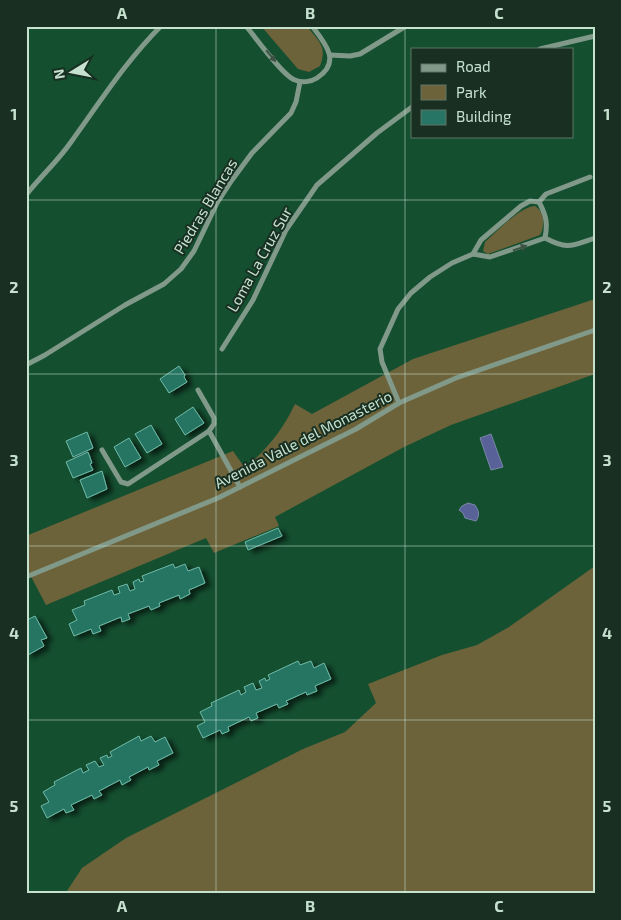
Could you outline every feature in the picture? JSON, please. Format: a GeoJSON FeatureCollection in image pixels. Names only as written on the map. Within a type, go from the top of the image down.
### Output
{"type":"FeatureCollection","features":[{"type":"Feature","properties":{"kind":"street"},"geometry":{"type":"LineString","coordinates":[[26,196],[70,144],[112,83],[135,54],[161,26]]}},
{"type":"Feature","properties":{"kind":"street"},"geometry":{"type":"LineString","coordinates":[[246,26],[290,78],[300,82],[314,80],[324,73],[328,67],[330,55],[325,44],[312,26]]}},
{"type":"Feature","properties":{"kind":"street"},"geometry":{"type":"LineString","coordinates":[[330,55],[350,56],[360,54],[406,26]]}},
{"type":"Feature","properties":{"kind":"street"},"geometry":{"type":"LineString","coordinates":[[544,48],[595,36]]}},
{"type":"Feature","properties":{"kind":"street","name":"Piedras Blancas"},"geometry":{"type":"LineString","coordinates":[[26,365],[125,305],[164,284],[181,269],[194,250],[217,203],[232,180],[252,152],[291,113],[296,102],[300,82]]}},
{"type":"Feature","properties":{"kind":"street","name":"Loma La Cruz Sur"},"geometry":{"type":"LineString","coordinates":[[222,349],[252,300],[286,230],[318,185],[377,133],[411,108]]}},
{"type":"Feature","properties":{"kind":"street"},"geometry":{"type":"LineString","coordinates":[[473,254],[481,240],[521,206],[530,202],[539,202],[546,194],[590,177]]}},
{"type":"Feature","properties":{"kind":"street"},"geometry":{"type":"LineString","coordinates":[[539,202],[546,214],[548,225],[545,238]]}},
{"type":"Feature","properties":{"kind":"street"},"geometry":{"type":"LineString","coordinates":[[400,403],[382,362],[380,349],[398,309],[411,293],[430,277],[452,263],[473,254],[490,257],[545,238],[561,246],[570,247],[595,238]]}},
{"type":"Feature","properties":{"kind":"street","name":"Avenida Valle del Monasterio"},"geometry":{"type":"LineString","coordinates":[[26,577],[209,502],[356,429],[400,403],[456,378],[595,330]]}},
{"type":"Feature","properties":{"kind":"street"},"geometry":{"type":"LineString","coordinates":[[102,450],[121,482],[128,484],[209,431],[214,424],[214,418],[198,390]]}},
{"type":"Feature","properties":{"kind":"street"},"geometry":{"type":"LineString","coordinates":[[209,431],[240,487]]}},
{"type":"Feature","properties":{"kind":"green space"},"geometry":{"type":"Polygon","coordinates":[[[261,26],[307,26],[321,44],[323,53],[320,66],[309,72],[298,69],[261,26]]]}},
{"type":"Feature","properties":{"kind":"green space"},"geometry":{"type":"Polygon","coordinates":[[[535,206],[541,212],[543,219],[543,228],[540,235],[488,254],[483,251],[485,242],[508,221],[529,207],[535,206]]]}},
{"type":"Feature","properties":{"kind":"green space"},"geometry":{"type":"Polygon","coordinates":[[[595,299],[595,374],[451,425],[404,447],[275,517],[279,526],[214,553],[206,538],[46,605],[26,567],[26,536],[233,451],[245,468],[274,439],[295,404],[312,414],[413,359],[595,299]]]}},
{"type":"Feature","properties":{"kind":"green space"},"geometry":{"type":"Polygon","coordinates":[[[595,566],[595,894],[65,894],[82,868],[126,838],[303,749],[345,732],[376,703],[368,684],[442,655],[477,645],[509,627],[595,566]]]}},
{"type":"Feature","properties":{"kind":"water"},"geometry":{"type":"Polygon","coordinates":[[[491,434],[503,467],[491,470],[480,438],[491,434]]]}},
{"type":"Feature","properties":{"kind":"water"},"geometry":{"type":"Polygon","coordinates":[[[468,503],[475,505],[477,509],[476,521],[465,518],[459,510],[468,503]]]}},
{"type":"Feature","properties":{"kind":"building"},"geometry":{"type":"Polygon","coordinates":[[[179,366],[187,382],[169,393],[160,379],[179,366]]]}},
{"type":"Feature","properties":{"kind":"building"},"geometry":{"type":"Polygon","coordinates":[[[193,407],[204,423],[185,435],[175,419],[193,407]]]}},
{"type":"Feature","properties":{"kind":"building"},"geometry":{"type":"Polygon","coordinates":[[[151,425],[162,444],[147,453],[135,434],[151,425]]]}},
{"type":"Feature","properties":{"kind":"building"},"geometry":{"type":"Polygon","coordinates":[[[87,432],[93,448],[73,457],[66,441],[87,432]]]}},
{"type":"Feature","properties":{"kind":"building"},"geometry":{"type":"Polygon","coordinates":[[[129,438],[141,458],[125,467],[114,447],[129,438]]]}},
{"type":"Feature","properties":{"kind":"building"},"geometry":{"type":"Polygon","coordinates":[[[88,452],[93,470],[73,478],[66,462],[88,452]]]}},
{"type":"Feature","properties":{"kind":"building"},"geometry":{"type":"Polygon","coordinates":[[[102,471],[107,489],[87,498],[80,480],[102,471]]]}},
{"type":"Feature","properties":{"kind":"building"},"geometry":{"type":"Polygon","coordinates":[[[278,528],[282,536],[248,550],[245,542],[278,528]]]}},
{"type":"Feature","properties":{"kind":"building"},"geometry":{"type":"Polygon","coordinates":[[[173,564],[175,568],[185,564],[188,571],[199,567],[205,583],[189,590],[190,594],[180,599],[179,595],[159,603],[160,606],[151,610],[149,606],[128,614],[130,619],[122,622],[121,617],[99,626],[101,631],[93,634],[91,629],[74,636],[69,624],[77,620],[72,610],[85,605],[84,601],[112,590],[114,595],[120,593],[118,587],[127,584],[130,591],[135,589],[133,582],[139,579],[140,582],[144,581],[142,576],[173,564]]]}},
{"type":"Feature","properties":{"kind":"building"},"geometry":{"type":"Polygon","coordinates":[[[26,615],[29,619],[35,616],[47,638],[41,640],[44,646],[28,655],[26,653],[26,615]]]}},
{"type":"Feature","properties":{"kind":"building"},"geometry":{"type":"Polygon","coordinates":[[[298,661],[300,665],[311,661],[314,668],[324,663],[331,679],[315,686],[317,691],[307,695],[306,692],[286,701],[288,704],[279,708],[277,704],[256,713],[258,718],[251,721],[249,717],[228,727],[229,731],[222,734],[220,730],[203,738],[197,726],[205,722],[200,712],[212,706],[211,703],[239,690],[241,695],[246,692],[244,687],[253,683],[256,690],[262,688],[259,681],[265,678],[266,681],[270,679],[268,675],[298,661]]]}},
{"type":"Feature","properties":{"kind":"building"},"geometry":{"type":"Polygon","coordinates":[[[139,736],[141,741],[151,736],[155,742],[165,737],[173,753],[157,761],[159,765],[149,770],[148,767],[129,777],[131,780],[122,785],[120,780],[99,791],[102,795],[94,799],[92,795],[71,805],[74,810],[66,813],[64,809],[47,818],[41,806],[49,802],[43,792],[55,785],[54,782],[81,768],[83,773],[89,770],[86,765],[95,761],[99,767],[104,765],[100,758],[107,755],[108,758],[112,756],[110,752],[139,736]]]}}]}
